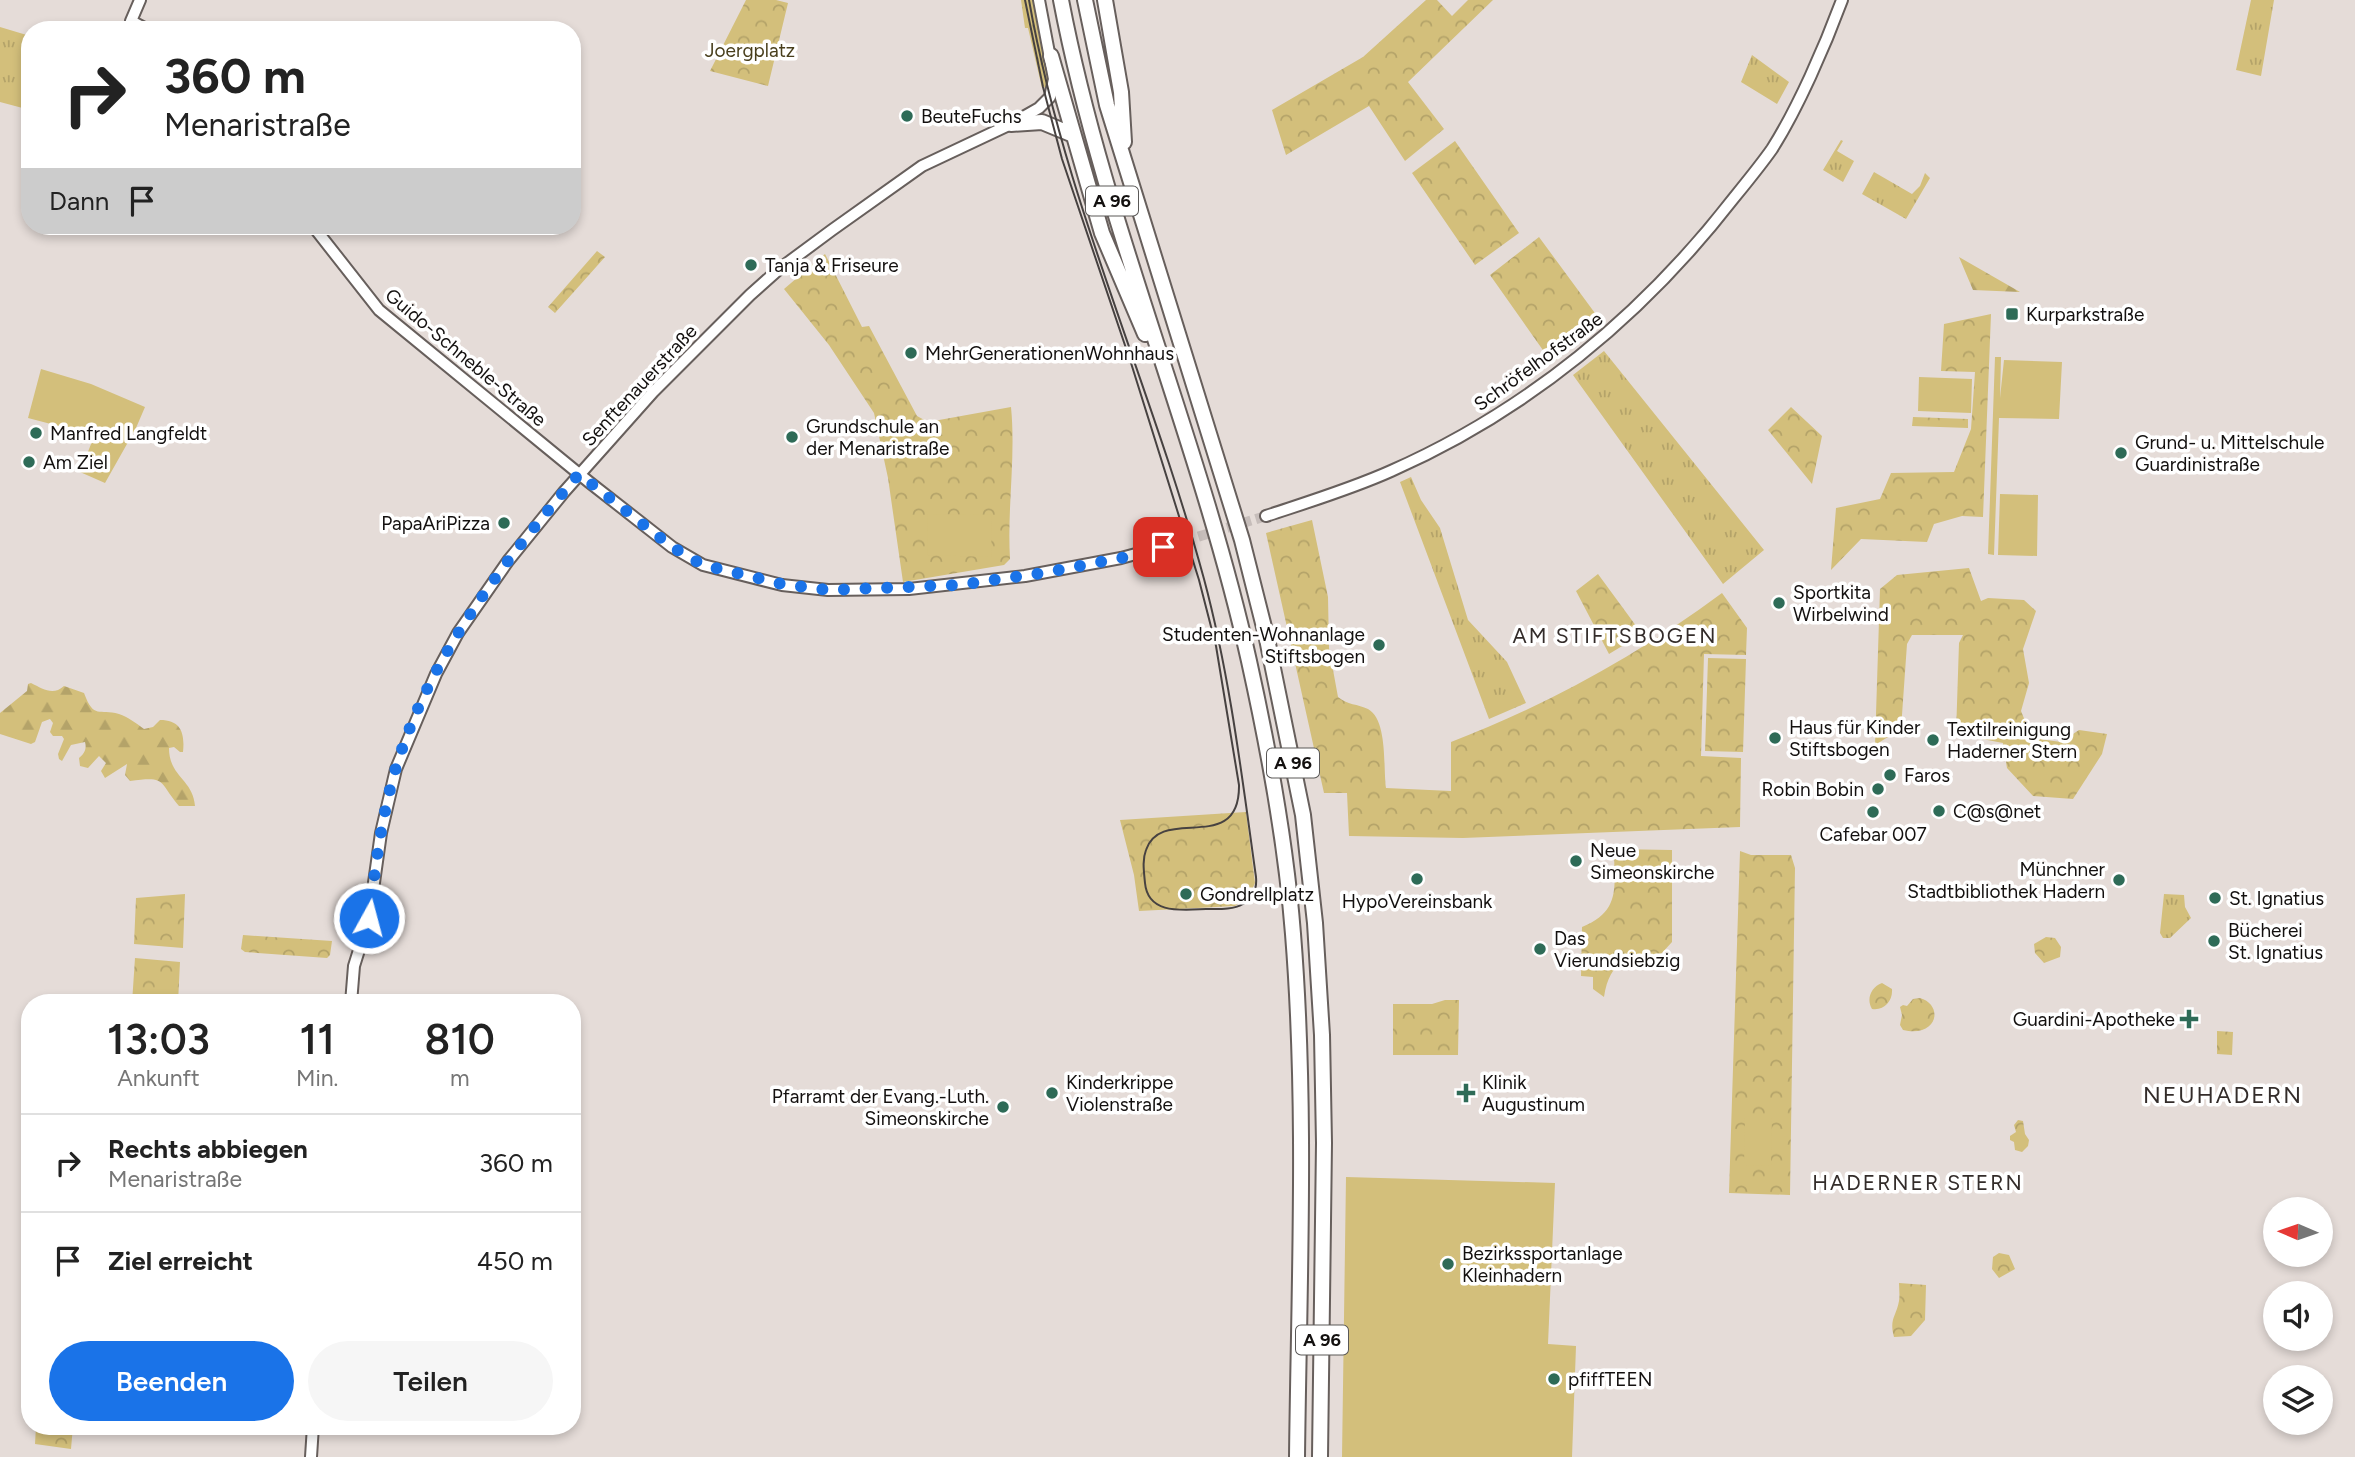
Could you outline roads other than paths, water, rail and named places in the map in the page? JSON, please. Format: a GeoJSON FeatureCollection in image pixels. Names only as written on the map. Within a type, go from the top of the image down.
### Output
{"type":"FeatureCollection","features":[{"type":"Feature","properties":{"kind":"highway","name":"A 96"},"geometry":{"type":"LineString","coordinates":[[1061,0],[1089,122],[1229,579],[1249,662],[1279,821],[1291,917],[1299,1037],[1301,1145],[1297,1457]]}},
{"type":"Feature","properties":{"kind":"highway","name":"A 96"},"geometry":{"type":"LineString","coordinates":[[1085,0],[1107,105],[1242,540],[1267,639],[1303,815],[1315,923],[1322,1035],[1322,1457]]}},
{"type":"Feature","properties":{"kind":"highway"},"geometry":{"type":"LineString","coordinates":[[1105,0],[1121,92],[1125,164]]}},
{"type":"Feature","properties":{"kind":"highway"},"geometry":{"type":"LineString","coordinates":[[1051,56],[1102,233],[1174,399]]}},
{"type":"Feature","properties":{"kind":"highway"},"geometry":{"type":"LineString","coordinates":[[1011,124],[1042,122],[1072,134]]}},
{"type":"Feature","properties":{"kind":"street"},"geometry":{"type":"LineString","coordinates":[[131,21],[140,0]]}},
{"type":"Feature","properties":{"kind":"street"},"geometry":{"type":"LineString","coordinates":[[1039,0],[1051,56]]}},
{"type":"Feature","properties":{"kind":"street","name":"Schröfelhofstraße"},"geometry":{"type":"LineString","coordinates":[[1266,516],[1337,493],[1410,463],[1493,418],[1581,357],[1661,283],[1714,223],[1771,150],[1801,92],[1842,0]]}},
{"type":"Feature","properties":{"kind":"street","name":"Senftenauerstraße"},"geometry":{"type":"LineString","coordinates":[[352,994],[354,966],[364,940],[390,789],[396,769],[429,689],[458,634],[508,561],[579,474],[689,354],[778,270],[922,166],[1039,108],[1050,97],[1054,79],[1051,56]]}},
{"type":"Feature","properties":{"kind":"street","name":"Guido-Schneble-Straße"},"geometry":{"type":"LineString","coordinates":[[320,235],[380,310],[579,474],[672,547],[703,565],[782,584],[828,590],[922,588],[1025,576],[1121,558],[1184,541]]}},
{"type":"Feature","properties":{"kind":"street"},"geometry":{"type":"LineString","coordinates":[[312,1457],[313,1435]]}},
{"type":"Feature","properties":{"kind":"tunnel"},"geometry":{"type":"LineString","coordinates":[[1184,541],[1266,516]]}},
{"type":"Feature","properties":{"kind":"tram line"},"geometry":{"type":"LineString","coordinates":[[1025,0],[1043,87],[1062,159],[1131,363],[1199,580],[1216,646],[1239,785],[1236,807],[1227,819],[1214,825],[1182,828],[1154,837],[1145,854],[1145,883],[1153,901],[1160,906],[1177,910],[1235,907],[1247,902],[1252,896],[1256,877],[1234,727],[1213,616],[1183,506],[1064,147],[1044,74],[1029,0]]}},
{"type":"Feature","properties":{"kind":"place","name":"BeuteFuchs"},"geometry":{"type":"Point","coordinates":[907,116]}},
{"type":"Feature","properties":{"kind":"place","name":"Tanja & Friseure"},"geometry":{"type":"Point","coordinates":[751,265]}},
{"type":"Feature","properties":{"kind":"place","name":"Kurparkstraße"},"geometry":{"type":"Point","coordinates":[2012,314]}},
{"type":"Feature","properties":{"kind":"place","name":"MehrGenerationenWohnhaus"},"geometry":{"type":"Point","coordinates":[911,353]}},
{"type":"Feature","properties":{"kind":"place","name":"Manfred Langfeldt"},"geometry":{"type":"Point","coordinates":[36,433]}},
{"type":"Feature","properties":{"kind":"place","name":"Grundschule an der Menaristraße"},"geometry":{"type":"Point","coordinates":[792,437]}},
{"type":"Feature","properties":{"kind":"place","name":"Grund- u. Mittelschule Guardinistraße"},"geometry":{"type":"Point","coordinates":[2121,453]}},
{"type":"Feature","properties":{"kind":"place","name":"Am Ziel"},"geometry":{"type":"Point","coordinates":[29,462]}},
{"type":"Feature","properties":{"kind":"place","name":"PapaAriPizza"},"geometry":{"type":"Point","coordinates":[504,523]}},
{"type":"Feature","properties":{"kind":"place","name":"Sportkita Wirbelwind"},"geometry":{"type":"Point","coordinates":[1779,603]}},
{"type":"Feature","properties":{"kind":"place","name":"Studenten-Wohnanlage Stiftsbogen"},"geometry":{"type":"Point","coordinates":[1379,645]}},
{"type":"Feature","properties":{"kind":"place","name":"Haus für Kinder Stiftsbogen"},"geometry":{"type":"Point","coordinates":[1775,738]}},
{"type":"Feature","properties":{"kind":"place","name":"Textilreinigung Haderner Stern"},"geometry":{"type":"Point","coordinates":[1933,740]}},
{"type":"Feature","properties":{"kind":"place","name":"Faros"},"geometry":{"type":"Point","coordinates":[1890,775]}},
{"type":"Feature","properties":{"kind":"place","name":"Robin Bobin"},"geometry":{"type":"Point","coordinates":[1878,789]}},
{"type":"Feature","properties":{"kind":"place","name":"C@s@net"},"geometry":{"type":"Point","coordinates":[1939,811]}},
{"type":"Feature","properties":{"kind":"place","name":"Cafebar 007"},"geometry":{"type":"Point","coordinates":[1873,812]}},
{"type":"Feature","properties":{"kind":"place","name":"Neue Simeonskirche"},"geometry":{"type":"Point","coordinates":[1576,861]}},
{"type":"Feature","properties":{"kind":"place","name":"HypoVereinsbank"},"geometry":{"type":"Point","coordinates":[1417,879]}},
{"type":"Feature","properties":{"kind":"place","name":"Münchner Stadtbibliothek Hadern"},"geometry":{"type":"Point","coordinates":[2119,880]}},
{"type":"Feature","properties":{"kind":"place","name":"Gondrellplatz"},"geometry":{"type":"Point","coordinates":[1186,894]}},
{"type":"Feature","properties":{"kind":"place","name":"St. Ignatius"},"geometry":{"type":"Point","coordinates":[2215,898]}},
{"type":"Feature","properties":{"kind":"place","name":"Bücherei St. Ignatius"},"geometry":{"type":"Point","coordinates":[2214,941]}},
{"type":"Feature","properties":{"kind":"place","name":"Das Vierundsiebzig"},"geometry":{"type":"Point","coordinates":[1540,949]}},
{"type":"Feature","properties":{"kind":"place","name":"Guardini-Apotheke"},"geometry":{"type":"Point","coordinates":[2189,1019]}},
{"type":"Feature","properties":{"kind":"place","name":"Kinderkrippe Violenstraße"},"geometry":{"type":"Point","coordinates":[1052,1093]}},
{"type":"Feature","properties":{"kind":"place","name":"Klinik Augustinum"},"geometry":{"type":"Point","coordinates":[1466,1093]}},
{"type":"Feature","properties":{"kind":"place","name":"Pfarramt der Evang.-Luth. Simeonskirche"},"geometry":{"type":"Point","coordinates":[1003,1107]}},
{"type":"Feature","properties":{"kind":"place","name":"Bezirkssportanlage Kleinhadern"},"geometry":{"type":"Point","coordinates":[1448,1264]}},
{"type":"Feature","properties":{"kind":"place","name":"pfiffTEEN"},"geometry":{"type":"Point","coordinates":[1554,1379]}},
{"type":"Feature","properties":{"kind":"district","name":"AM STIFTSBOGEN"},"geometry":{"type":"Point","coordinates":[1615,636]}},
{"type":"Feature","properties":{"kind":"district","name":"NEUHADERN"},"geometry":{"type":"Point","coordinates":[2223,1095]}},
{"type":"Feature","properties":{"kind":"district","name":"HADERNER STERN"},"geometry":{"type":"Point","coordinates":[1918,1183]}},
{"type":"Feature","properties":{"kind":"park label","name":"Joergplatz"},"geometry":{"type":"Point","coordinates":[750,50]}}]}
